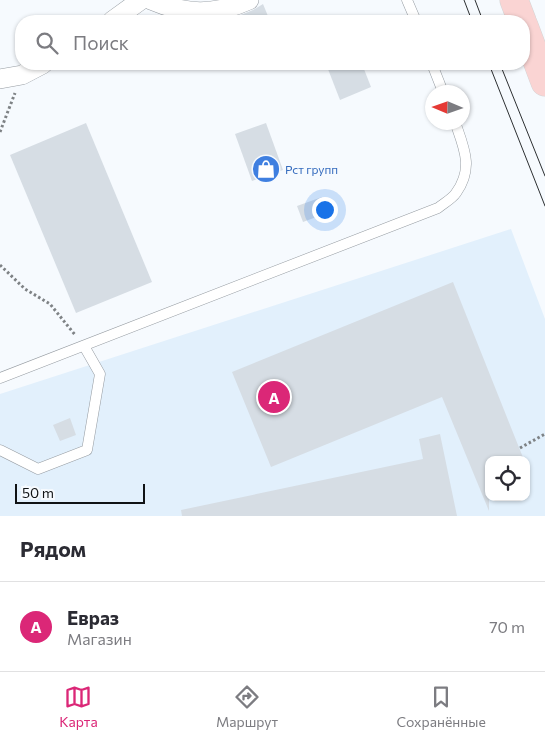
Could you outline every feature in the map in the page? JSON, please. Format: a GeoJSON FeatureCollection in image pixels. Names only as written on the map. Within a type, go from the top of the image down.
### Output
{"type":"FeatureCollection","features":[{"type":"Feature","properties":{"kind":"main road"},"geometry":{"type":"LineString","coordinates":[[514,0],[520,15]]}},
{"type":"Feature","properties":{"kind":"main road"},"geometry":{"type":"LineString","coordinates":[[530,42],[545,82]]}},
{"type":"Feature","properties":{"kind":"street"},"geometry":{"type":"LineString","coordinates":[[120,15],[141,0]]}},
{"type":"Feature","properties":{"kind":"street"},"geometry":{"type":"LineString","coordinates":[[151,0],[172,9],[202,13],[233,8],[249,0]]}},
{"type":"Feature","properties":{"kind":"street"},"geometry":{"type":"LineString","coordinates":[[0,79],[22,75],[32,70]]}},
{"type":"Feature","properties":{"kind":"lane"},"geometry":{"type":"LineString","coordinates":[[407,0],[413,15]]}},
{"type":"Feature","properties":{"kind":"lane"},"geometry":{"type":"LineString","coordinates":[[434,70],[440,85]]}},
{"type":"Feature","properties":{"kind":"lane"},"geometry":{"type":"LineString","coordinates":[[0,378],[438,208],[456,194],[466,175],[466,152],[458,130]]}},
{"type":"Feature","properties":{"kind":"lane"},"geometry":{"type":"LineString","coordinates":[[0,450],[38,468],[87,450],[100,374],[84,346]]}},
{"type":"Feature","properties":{"kind":"path"},"geometry":{"type":"LineString","coordinates":[[0,132],[22,75]]}},
{"type":"Feature","properties":{"kind":"path"},"geometry":{"type":"LineString","coordinates":[[0,265],[25,289],[50,304],[84,346]]}},
{"type":"Feature","properties":{"kind":"path"},"geometry":{"type":"LineString","coordinates":[[520,448],[545,434]]}},
{"type":"Feature","properties":{"kind":"shaded area"},"geometry":{"type":"Polygon","coordinates":[[[511,229],[545,319],[545,516],[0,516],[0,394],[511,229]]]}},
{"type":"Feature","properties":{"kind":"building"},"geometry":{"type":"Polygon","coordinates":[[[263,4],[268,15],[241,15],[263,4]]]}},
{"type":"Feature","properties":{"kind":"building"},"geometry":{"type":"Polygon","coordinates":[[[328,70],[364,70],[371,87],[340,100],[328,70]]]}},
{"type":"Feature","properties":{"kind":"building"},"geometry":{"type":"Polygon","coordinates":[[[86,123],[152,282],[76,313],[10,155],[86,123]]]}},
{"type":"Feature","properties":{"kind":"building"},"geometry":{"type":"Polygon","coordinates":[[[266,123],[283,170],[252,181],[235,134],[266,123]]]}},
{"type":"Feature","properties":{"kind":"building"},"geometry":{"type":"Polygon","coordinates":[[[322,197],[327,213],[303,222],[297,206],[322,197]]]}},
{"type":"Feature","properties":{"kind":"building"},"geometry":{"type":"Polygon","coordinates":[[[453,282],[522,456],[485,456],[485,501],[489,501],[489,511],[442,397],[271,467],[232,372],[453,282]]]}},
{"type":"Feature","properties":{"kind":"building"},"geometry":{"type":"Polygon","coordinates":[[[70,418],[76,435],[60,441],[53,425],[70,418]]]}},
{"type":"Feature","properties":{"kind":"building"},"geometry":{"type":"Polygon","coordinates":[[[440,434],[457,516],[182,516],[181,510],[423,459],[419,439],[440,434]]]}},
{"type":"Feature","properties":{"kind":"tram line"},"geometry":{"type":"LineString","coordinates":[[464,0],[470,15]]}},
{"type":"Feature","properties":{"kind":"tram line"},"geometry":{"type":"LineString","coordinates":[[475,0],[481,15]]}},
{"type":"Feature","properties":{"kind":"tram line"},"geometry":{"type":"LineString","coordinates":[[491,70],[545,206]]}},
{"type":"Feature","properties":{"kind":"tram line"},"geometry":{"type":"LineString","coordinates":[[502,70],[545,176]]}},
{"type":"Feature","properties":{"kind":"place","name":"Рст групп"},"geometry":{"type":"Point","coordinates":[266,169]}},
{"type":"Feature","properties":{"kind":"place","name":"Евраз"},"geometry":{"type":"Point","coordinates":[274,397]}}]}
